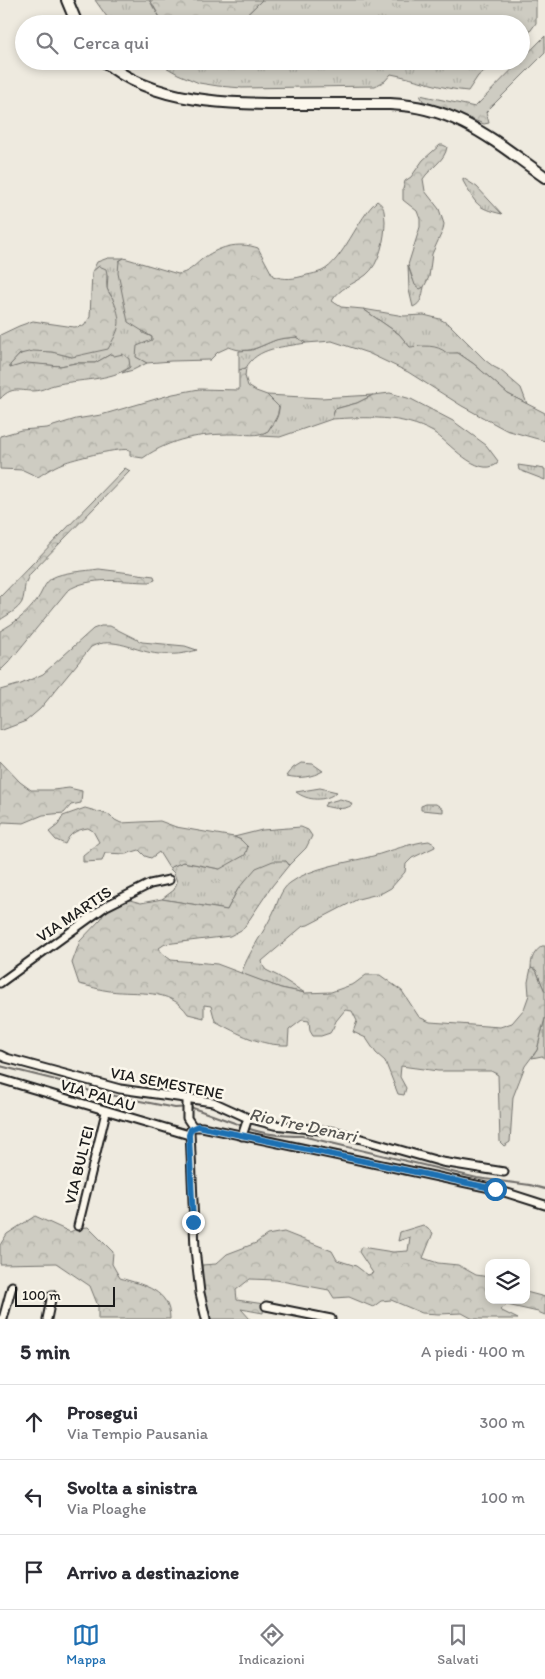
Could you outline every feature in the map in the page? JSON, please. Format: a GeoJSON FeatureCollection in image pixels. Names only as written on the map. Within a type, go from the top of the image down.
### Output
{"type":"FeatureCollection","features":[{"type":"Feature","properties":{"kind":"main road"},"geometry":{"type":"LineString","coordinates":[[67,0],[73,15]]}},
{"type":"Feature","properties":{"kind":"main road"},"geometry":{"type":"LineString","coordinates":[[115,70],[148,86],[191,98],[216,102],[258,104],[390,104],[428,109],[458,119],[482,132],[513,152],[545,178]]}},
{"type":"Feature","properties":{"kind":"street","name":"VIA MARTIS"},"geometry":{"type":"LineString","coordinates":[[0,983],[106,906],[150,884],[169,880]]}},
{"type":"Feature","properties":{"kind":"street","name":"VIA SEMESTENE"},"geometry":{"type":"LineString","coordinates":[[0,1054],[6,1058],[120,1089],[187,1100],[213,1102],[248,1118],[274,1125],[338,1132],[442,1162],[504,1172]]}},
{"type":"Feature","properties":{"kind":"street","name":"VIA PALAU"},"geometry":{"type":"LineString","coordinates":[[0,1079],[106,1112],[189,1135]]}},
{"type":"Feature","properties":{"kind":"street"},"geometry":{"type":"LineString","coordinates":[[187,1100],[187,1118],[193,1127]]}},
{"type":"Feature","properties":{"kind":"street","name":"VIA BULTEI"},"geometry":{"type":"LineString","coordinates":[[78,1226],[106,1112]]}},
{"type":"Feature","properties":{"kind":"street"},"geometry":{"type":"LineString","coordinates":[[242,1136],[248,1118]]}},
{"type":"Feature","properties":{"kind":"street"},"geometry":{"type":"LineString","coordinates":[[193,1127],[189,1135],[195,1250],[200,1293],[206,1319]]}},
{"type":"Feature","properties":{"kind":"street"},"geometry":{"type":"LineString","coordinates":[[193,1127],[202,1127],[495,1189],[545,1205]]}},
{"type":"Feature","properties":{"kind":"street"},"geometry":{"type":"LineString","coordinates":[[3,1319],[12,1286]]}},
{"type":"Feature","properties":{"kind":"street"},"geometry":{"type":"LineString","coordinates":[[47,1319],[52,1295]]}},
{"type":"Feature","properties":{"kind":"street"},"geometry":{"type":"LineString","coordinates":[[266,1306],[331,1319]]}},
{"type":"Feature","properties":{"kind":"green space"},"geometry":{"type":"Polygon","coordinates":[[[95,0],[149,0],[158,15],[106,15],[95,0]]]}},
{"type":"Feature","properties":{"kind":"green space"},"geometry":{"type":"Polygon","coordinates":[[[150,0],[262,0],[246,15],[159,15],[150,0]]]}},
{"type":"Feature","properties":{"kind":"green space"},"geometry":{"type":"Polygon","coordinates":[[[262,0],[536,0],[536,23],[530,31],[530,15],[246,15],[262,0]]]}},
{"type":"Feature","properties":{"kind":"green space"},"geometry":{"type":"Polygon","coordinates":[[[545,36],[545,53],[530,68],[530,51],[545,36]]]}},
{"type":"Feature","properties":{"kind":"green space"},"geometry":{"type":"Polygon","coordinates":[[[171,70],[486,70],[478,76],[468,91],[391,74],[385,81],[375,86],[242,88],[199,83],[171,70]]]}},
{"type":"Feature","properties":{"kind":"green space"},"geometry":{"type":"Polygon","coordinates":[[[511,70],[528,70],[486,112],[489,123],[484,124],[423,101],[420,95],[475,107],[511,70]]]}},
{"type":"Feature","properties":{"kind":"green space"},"geometry":{"type":"Polygon","coordinates":[[[440,145],[447,147],[446,152],[423,179],[425,191],[439,209],[444,224],[432,254],[429,277],[424,287],[420,289],[415,285],[408,265],[420,227],[420,219],[417,211],[403,200],[403,189],[405,181],[411,177],[423,160],[440,145]]]}},
{"type":"Feature","properties":{"kind":"green space"},"geometry":{"type":"Polygon","coordinates":[[[463,178],[477,187],[502,214],[487,210],[478,204],[467,189],[463,178]]]}},
{"type":"Feature","properties":{"kind":"green space"},"geometry":{"type":"Polygon","coordinates":[[[377,201],[383,207],[385,221],[383,243],[378,258],[366,275],[343,289],[332,301],[341,307],[363,309],[399,334],[410,347],[430,346],[439,348],[447,353],[458,353],[474,364],[508,394],[545,413],[545,441],[506,430],[462,406],[408,372],[368,353],[332,341],[306,343],[296,337],[276,340],[248,350],[229,347],[218,352],[210,360],[147,363],[136,357],[137,346],[152,340],[152,337],[128,322],[118,273],[119,261],[124,258],[178,274],[188,271],[207,255],[235,245],[243,245],[258,248],[273,276],[298,277],[320,272],[330,266],[337,258],[363,217],[377,201]]]}},
{"type":"Feature","properties":{"kind":"green space"},"geometry":{"type":"Polygon","coordinates":[[[108,258],[124,258],[119,261],[143,333],[152,337],[152,340],[137,357],[147,363],[122,373],[130,367],[111,354],[95,363],[76,363],[60,366],[34,364],[10,368],[10,365],[20,355],[27,352],[40,350],[72,357],[113,299],[107,289],[108,275],[99,266],[92,272],[97,262],[108,258]]]}},
{"type":"Feature","properties":{"kind":"green space"},"geometry":{"type":"Polygon","coordinates":[[[408,265],[412,278],[420,288],[424,287],[420,301],[413,307],[409,290],[408,265]]]}},
{"type":"Feature","properties":{"kind":"green space"},"geometry":{"type":"Polygon","coordinates":[[[99,266],[106,269],[108,292],[113,300],[119,321],[117,331],[108,349],[72,357],[52,352],[33,351],[20,354],[10,365],[10,368],[27,363],[60,366],[76,363],[95,363],[111,354],[114,356],[123,354],[129,359],[130,367],[113,375],[63,383],[40,390],[14,390],[5,394],[0,399],[0,335],[33,321],[74,327],[84,326],[90,317],[92,272],[99,266]]]}},
{"type":"Feature","properties":{"kind":"green space"},"geometry":{"type":"Polygon","coordinates":[[[363,309],[404,316],[424,315],[440,319],[450,325],[485,360],[521,388],[527,404],[508,394],[474,364],[458,353],[447,354],[420,346],[410,348],[399,334],[363,309]]]}},
{"type":"Feature","properties":{"kind":"green space"},"geometry":{"type":"Polygon","coordinates":[[[296,337],[306,343],[280,347],[264,352],[251,361],[246,368],[239,370],[239,351],[252,350],[278,339],[296,337]]]}},
{"type":"Feature","properties":{"kind":"green space"},"geometry":{"type":"Polygon","coordinates":[[[246,368],[245,376],[248,386],[267,395],[279,407],[275,420],[268,431],[264,433],[252,435],[209,435],[186,438],[154,451],[143,458],[130,456],[130,450],[109,451],[62,463],[38,477],[23,470],[0,469],[0,436],[21,430],[47,428],[76,419],[101,415],[173,394],[199,389],[239,390],[239,370],[246,368]]]}},
{"type":"Feature","properties":{"kind":"green space"},"geometry":{"type":"Polygon","coordinates":[[[390,393],[411,399],[453,421],[486,445],[498,461],[497,464],[489,467],[472,463],[440,437],[421,426],[384,418],[332,419],[335,409],[357,403],[373,395],[390,393]]]}},
{"type":"Feature","properties":{"kind":"green space"},"geometry":{"type":"Polygon","coordinates":[[[267,395],[321,398],[373,395],[357,403],[335,409],[332,419],[280,437],[260,436],[274,424],[279,411],[279,407],[267,395]]]}},
{"type":"Feature","properties":{"kind":"green space"},"geometry":{"type":"Polygon","coordinates":[[[518,465],[545,469],[545,480],[519,470],[518,465]]]}},
{"type":"Feature","properties":{"kind":"green space"},"geometry":{"type":"Polygon","coordinates":[[[125,468],[130,471],[30,574],[26,582],[22,602],[15,610],[0,620],[0,597],[125,468]]]}},
{"type":"Feature","properties":{"kind":"green space"},"geometry":{"type":"Polygon","coordinates":[[[99,569],[154,576],[155,580],[150,582],[97,581],[76,586],[67,591],[0,671],[0,631],[15,622],[28,610],[49,580],[62,574],[99,569]]]}},
{"type":"Feature","properties":{"kind":"green space"},"geometry":{"type":"Polygon","coordinates":[[[101,626],[110,626],[142,642],[185,646],[197,650],[164,654],[150,653],[116,643],[99,644],[91,647],[40,709],[26,721],[0,731],[0,690],[21,684],[43,674],[93,629],[101,626]]]}},
{"type":"Feature","properties":{"kind":"green space"},"geometry":{"type":"Polygon","coordinates":[[[0,761],[20,782],[31,790],[69,788],[82,791],[81,803],[71,805],[64,813],[43,815],[24,823],[3,822],[0,828],[0,761]]]}},
{"type":"Feature","properties":{"kind":"green space"},"geometry":{"type":"Polygon","coordinates":[[[301,763],[313,764],[323,771],[306,777],[287,776],[293,768],[301,763]]]}},
{"type":"Feature","properties":{"kind":"green space"},"geometry":{"type":"Polygon","coordinates":[[[320,788],[337,792],[322,799],[311,799],[296,792],[320,788]]]}},
{"type":"Feature","properties":{"kind":"green space"},"geometry":{"type":"Polygon","coordinates":[[[340,799],[350,802],[352,805],[342,808],[324,806],[326,803],[340,799]]]}},
{"type":"Feature","properties":{"kind":"green space"},"geometry":{"type":"Polygon","coordinates":[[[436,804],[443,809],[443,812],[421,810],[421,806],[436,804]]]}},
{"type":"Feature","properties":{"kind":"green space"},"geometry":{"type":"Polygon","coordinates":[[[85,808],[110,815],[121,823],[160,821],[176,827],[234,837],[241,840],[248,847],[245,855],[220,869],[183,862],[169,868],[159,852],[151,858],[145,856],[139,850],[126,854],[105,853],[102,861],[83,862],[83,855],[99,842],[93,831],[88,828],[77,831],[69,837],[65,844],[56,840],[49,832],[58,825],[63,816],[85,808]]]}},
{"type":"Feature","properties":{"kind":"green space"},"geometry":{"type":"Polygon","coordinates":[[[301,827],[308,830],[312,836],[306,848],[289,865],[286,861],[238,889],[227,910],[162,899],[174,890],[177,882],[174,873],[169,868],[183,862],[220,869],[241,840],[234,837],[262,830],[301,827]]]}},
{"type":"Feature","properties":{"kind":"green space"},"geometry":{"type":"Polygon","coordinates":[[[429,841],[435,847],[412,858],[406,864],[405,872],[391,888],[382,893],[358,899],[303,926],[262,961],[266,970],[305,993],[281,988],[241,974],[282,893],[290,883],[319,869],[373,856],[415,843],[429,841]]]}},
{"type":"Feature","properties":{"kind":"green space"},"geometry":{"type":"Polygon","coordinates":[[[273,861],[286,861],[289,865],[272,886],[243,929],[230,936],[165,944],[159,948],[162,953],[171,960],[217,964],[281,988],[305,993],[331,992],[354,984],[366,975],[380,975],[402,991],[419,1017],[430,1022],[500,1027],[512,1023],[524,1009],[529,995],[528,982],[531,968],[536,970],[545,992],[545,1018],[537,1050],[525,1066],[513,1097],[510,1142],[504,1146],[500,1142],[498,1075],[491,1071],[438,1071],[401,1066],[400,1077],[406,1088],[404,1095],[398,1094],[385,1061],[376,1053],[366,1038],[353,1032],[357,1021],[352,1011],[345,1010],[336,1021],[330,1033],[321,1036],[313,1036],[310,1031],[309,1021],[302,1020],[289,1030],[288,1045],[278,1045],[250,1038],[215,1021],[211,1006],[204,1005],[204,1018],[188,1014],[181,1005],[163,996],[106,990],[79,984],[72,963],[80,941],[101,919],[108,905],[122,898],[141,903],[162,899],[227,910],[238,889],[256,868],[273,861]]]}},
{"type":"Feature","properties":{"kind":"green space"},"geometry":{"type":"Polygon","coordinates":[[[542,946],[545,946],[545,992],[536,970],[531,968],[534,956],[542,946]]]}},
{"type":"Feature","properties":{"kind":"green space"},"geometry":{"type":"Polygon","coordinates":[[[545,1018],[545,1058],[542,1056],[532,1058],[537,1050],[545,1018]]]}},
{"type":"Feature","properties":{"kind":"green space"},"geometry":{"type":"Polygon","coordinates":[[[35,1216],[70,1232],[78,1228],[88,1227],[113,1252],[112,1264],[120,1278],[146,1286],[161,1295],[169,1309],[170,1319],[98,1319],[98,1306],[90,1286],[56,1263],[0,1264],[0,1245],[7,1234],[35,1216]]]}},
{"type":"Feature","properties":{"kind":"green space"},"geometry":{"type":"Polygon","coordinates":[[[423,1225],[433,1233],[423,1258],[438,1263],[458,1265],[476,1275],[485,1276],[485,1304],[530,1304],[530,1293],[545,1297],[545,1315],[507,1305],[500,1310],[518,1319],[473,1319],[462,1313],[422,1313],[391,1300],[381,1301],[373,1307],[349,1297],[334,1298],[329,1290],[276,1280],[250,1279],[236,1290],[237,1300],[264,1304],[263,1313],[241,1309],[250,1319],[211,1319],[208,1313],[201,1278],[202,1265],[216,1264],[227,1254],[256,1243],[267,1235],[284,1232],[332,1251],[337,1260],[356,1266],[368,1275],[373,1273],[359,1252],[361,1247],[393,1252],[408,1251],[410,1237],[398,1241],[400,1232],[423,1225]]]}},
{"type":"Feature","properties":{"kind":"waterway","name":"Rio Tre Denari"},"geometry":{"type":"LineString","coordinates":[[0,1066],[68,1083],[90,1091],[175,1108],[190,1107],[243,1126]]}},
{"type":"Feature","properties":{"kind":"waterway","name":"Rio Tre Denari"},"geometry":{"type":"LineString","coordinates":[[247,1128],[274,1135],[302,1136],[477,1178],[530,1185],[545,1189]]}},
{"type":"Feature","properties":{"kind":"route"},"geometry":{"type":"LineString","coordinates":[[193,1222],[189,1135],[193,1127],[198,1126],[495,1189]]}}]}
